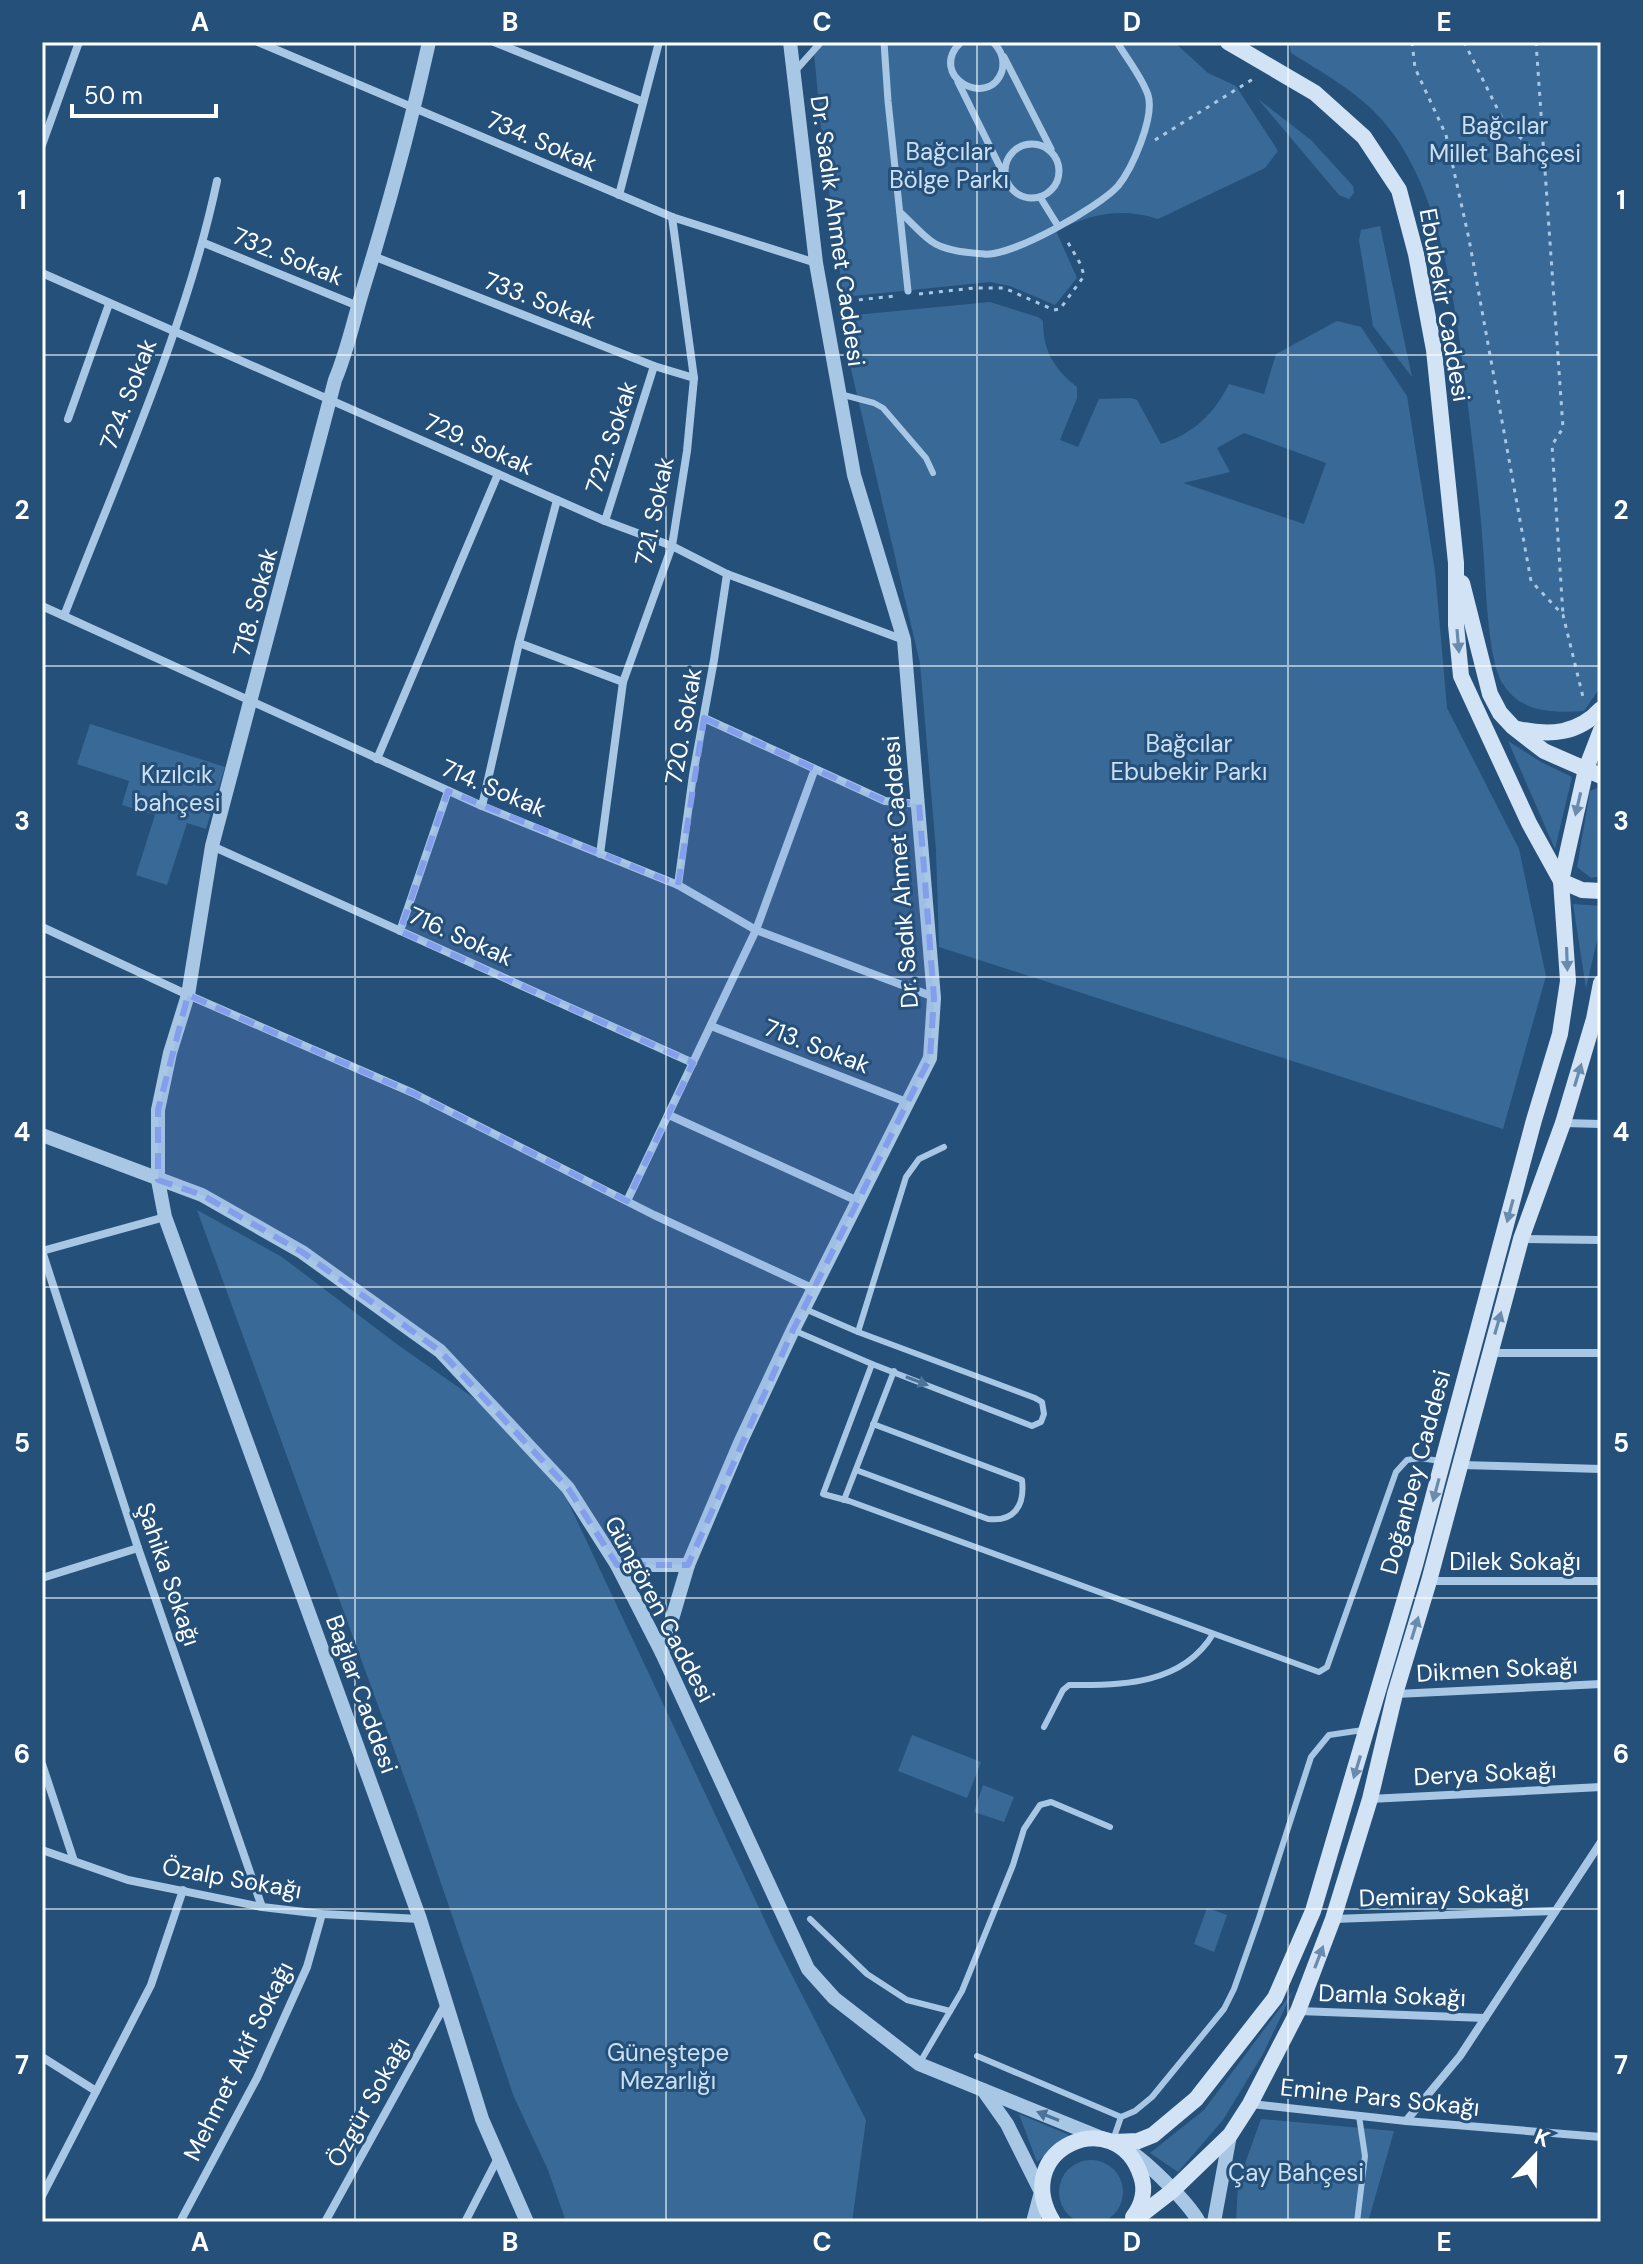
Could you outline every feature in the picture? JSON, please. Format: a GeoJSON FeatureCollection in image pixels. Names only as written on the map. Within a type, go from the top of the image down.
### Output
{"type":"FeatureCollection","features":[{"type":"Feature","properties":{"kind":"main road","name":"Ebubekir Caddesi"},"geometry":{"type":"LineString","coordinates":[[1228,42],[1315,93],[1364,137],[1399,190],[1416,254],[1434,350],[1456,563]]}},
{"type":"Feature","properties":{"kind":"main road"},"geometry":{"type":"LineString","coordinates":[[1456,563],[1490,694],[1500,713],[1544,751],[1594,772]]}},
{"type":"Feature","properties":{"kind":"main road"},"geometry":{"type":"LineString","coordinates":[[1456,563],[1456,625],[1461,676],[1529,823],[1561,881],[1582,890],[1601,891]]}},
{"type":"Feature","properties":{"kind":"main road"},"geometry":{"type":"LineString","coordinates":[[1513,727],[1557,734],[1597,720]]}},
{"type":"Feature","properties":{"kind":"main road","name":"Doğanbey Caddesi"},"geometry":{"type":"LineString","coordinates":[[1041,2192],[1043,2175],[1051,2159],[1063,2147],[1087,2139],[1138,2141],[1153,2135],[1196,2099],[1275,1998],[1313,1911],[1444,1462],[1534,1120],[1560,1034],[1568,981],[1561,881],[1594,772],[1597,720]]}},
{"type":"Feature","properties":{"kind":"main road","name":"Doğanbey Caddesi"},"geometry":{"type":"LineString","coordinates":[[1131,2222],[1172,2191],[1230,2135],[1250,2104],[1298,2011],[1333,1919],[1370,1799],[1395,1694],[1429,1581],[1521,1239],[1598,1019],[1601,983]]}},
{"type":"Feature","properties":{"kind":"main road"},"geometry":{"type":"LineString","coordinates":[[1113,2142],[1133,2159],[1143,2182],[1142,2200],[1131,2222]]}},
{"type":"Feature","properties":{"kind":"main road"},"geometry":{"type":"LineString","coordinates":[[1041,2192],[1053,2222]]}},
{"type":"Feature","properties":{"kind":"street"},"geometry":{"type":"LineString","coordinates":[[42,145],[79,42]]}},
{"type":"Feature","properties":{"kind":"street","name":"734. Sokak"},"geometry":{"type":"LineString","coordinates":[[258,42],[672,217],[816,263]]}},
{"type":"Feature","properties":{"kind":"street","name":"718. Sokak"},"geometry":{"type":"LineString","coordinates":[[158,1180],[158,1110],[170,1053],[188,995],[212,846],[335,380],[348,348],[415,109],[429,42]]}},
{"type":"Feature","properties":{"kind":"street"},"geometry":{"type":"LineString","coordinates":[[494,42],[641,101]]}},
{"type":"Feature","properties":{"kind":"street"},"geometry":{"type":"LineString","coordinates":[[619,195],[641,101],[659,42]]}},
{"type":"Feature","properties":{"kind":"street","name":"Dr. Sadık Ahmet Caddesi"},"geometry":{"type":"LineString","coordinates":[[662,1653],[688,1565],[740,1443],[793,1330],[930,1058],[934,998],[904,640],[854,475],[816,263],[790,42]]}},
{"type":"Feature","properties":{"kind":"street"},"geometry":{"type":"LineString","coordinates":[[794,72],[821,42]]}},
{"type":"Feature","properties":{"kind":"street"},"geometry":{"type":"LineString","coordinates":[[884,42],[908,293]]}},
{"type":"Feature","properties":{"kind":"street"},"geometry":{"type":"LineString","coordinates":[[961,42],[953,51],[951,60],[955,77],[1009,186],[1023,197],[1040,197],[1054,186],[1058,178],[1057,161],[1001,51],[993,42]]}},
{"type":"Feature","properties":{"kind":"street"},"geometry":{"type":"LineString","coordinates":[[900,212],[932,242],[950,249],[987,255],[1005,251],[1093,206],[1118,185],[1140,146],[1146,127],[1149,97],[1117,42]]}},
{"type":"Feature","properties":{"kind":"street"},"geometry":{"type":"LineString","coordinates":[[955,77],[969,87],[986,87],[1003,68],[1001,51]]}},
{"type":"Feature","properties":{"kind":"street"},"geometry":{"type":"LineString","coordinates":[[1009,186],[1004,168],[1012,152],[1020,146],[1038,144],[1053,154],[1057,161]]}},
{"type":"Feature","properties":{"kind":"street","name":"724. Sokak"},"geometry":{"type":"LineString","coordinates":[[64,616],[174,332],[204,243],[217,181]]}},
{"type":"Feature","properties":{"kind":"street"},"geometry":{"type":"LineString","coordinates":[[1040,197],[1058,226]]}},
{"type":"Feature","properties":{"kind":"street","name":"721. Sokak"},"geometry":{"type":"LineString","coordinates":[[600,854],[623,682],[672,546],[687,451],[694,378],[672,217]]}},
{"type":"Feature","properties":{"kind":"street","name":"732. Sokak"},"geometry":{"type":"LineString","coordinates":[[204,243],[358,306]]}},
{"type":"Feature","properties":{"kind":"street","name":"733. Sokak"},"geometry":{"type":"LineString","coordinates":[[373,256],[654,366],[694,378]]}},
{"type":"Feature","properties":{"kind":"street","name":"729. Sokak"},"geometry":{"type":"LineString","coordinates":[[42,273],[605,521],[672,546],[727,574],[904,640]]}},
{"type":"Feature","properties":{"kind":"street"},"geometry":{"type":"LineString","coordinates":[[68,419],[109,304]]}},
{"type":"Feature","properties":{"kind":"street","name":"722. Sokak"},"geometry":{"type":"LineString","coordinates":[[605,521],[654,366]]}},
{"type":"Feature","properties":{"kind":"street"},"geometry":{"type":"LineString","coordinates":[[377,759],[498,474]]}},
{"type":"Feature","properties":{"kind":"street","name":"722. Sokak"},"geometry":{"type":"LineString","coordinates":[[482,806],[519,643],[557,500]]}},
{"type":"Feature","properties":{"kind":"street","name":"720. Sokak"},"geometry":{"type":"LineString","coordinates":[[678,885],[727,574]]}},
{"type":"Feature","properties":{"kind":"street","name":"714. Sokak"},"geometry":{"type":"LineString","coordinates":[[42,606],[482,806],[678,885],[756,930],[934,998]]}},
{"type":"Feature","properties":{"kind":"street"},"geometry":{"type":"LineString","coordinates":[[519,643],[623,682]]}},
{"type":"Feature","properties":{"kind":"street"},"geometry":{"type":"LineString","coordinates":[[704,718],[885,801],[919,804]]}},
{"type":"Feature","properties":{"kind":"street"},"geometry":{"type":"LineString","coordinates":[[627,1201],[756,930],[813,774]]}},
{"type":"Feature","properties":{"kind":"street"},"geometry":{"type":"LineString","coordinates":[[400,931],[448,791]]}},
{"type":"Feature","properties":{"kind":"street","name":"716. Sokak"},"geometry":{"type":"LineString","coordinates":[[212,846],[693,1063]]}},
{"type":"Feature","properties":{"kind":"street"},"geometry":{"type":"LineString","coordinates":[[42,927],[188,995],[413,1093],[627,1201],[815,1290]]}},
{"type":"Feature","properties":{"kind":"street","name":"713. Sokak"},"geometry":{"type":"LineString","coordinates":[[711,1026],[909,1103]]}},
{"type":"Feature","properties":{"kind":"street"},"geometry":{"type":"LineString","coordinates":[[669,1115],[860,1202]]}},
{"type":"Feature","properties":{"kind":"street"},"geometry":{"type":"LineString","coordinates":[[1563,1123],[1601,1124]]}},
{"type":"Feature","properties":{"kind":"street","name":"Güngören Caddesi"},"geometry":{"type":"LineString","coordinates":[[42,1135],[202,1195],[302,1252],[440,1351],[568,1488],[617,1565],[662,1653],[808,1969],[834,1998],[919,2064],[1137,2154],[1199,2222]]}},
{"type":"Feature","properties":{"kind":"street","name":"Bağlar Caddesi"},"geometry":{"type":"LineString","coordinates":[[158,1180],[165,1217],[420,1919],[482,2119],[527,2222]]}},
{"type":"Feature","properties":{"kind":"street"},"geometry":{"type":"LineString","coordinates":[[42,1251],[165,1217]]}},
{"type":"Feature","properties":{"kind":"street"},"geometry":{"type":"LineString","coordinates":[[1521,1239],[1601,1240]]}},
{"type":"Feature","properties":{"kind":"street","name":"Şahika Sokağı"},"geometry":{"type":"LineString","coordinates":[[42,1251],[138,1548],[262,1907]]}},
{"type":"Feature","properties":{"kind":"street"},"geometry":{"type":"LineString","coordinates":[[1490,1353],[1601,1353]]}},
{"type":"Feature","properties":{"kind":"street"},"geometry":{"type":"LineString","coordinates":[[1461,1465],[1601,1469]]}},
{"type":"Feature","properties":{"kind":"street"},"geometry":{"type":"LineString","coordinates":[[42,1578],[138,1548]]}},
{"type":"Feature","properties":{"kind":"street"},"geometry":{"type":"LineString","coordinates":[[617,1565],[688,1565]]}},
{"type":"Feature","properties":{"kind":"street","name":"Dilek Sokağı"},"geometry":{"type":"LineString","coordinates":[[1429,1581],[1601,1581]]}},
{"type":"Feature","properties":{"kind":"street","name":"Dikmen Sokağı"},"geometry":{"type":"LineString","coordinates":[[1395,1694],[1601,1684]]}},
{"type":"Feature","properties":{"kind":"street"},"geometry":{"type":"LineString","coordinates":[[42,1764],[74,1861]]}},
{"type":"Feature","properties":{"kind":"street","name":"Derya Sokağı"},"geometry":{"type":"LineString","coordinates":[[1370,1799],[1601,1787]]}},
{"type":"Feature","properties":{"kind":"street"},"geometry":{"type":"LineString","coordinates":[[1406,2121],[1460,2056],[1601,1842]]}},
{"type":"Feature","properties":{"kind":"street","name":"Özalp Sokağı"},"geometry":{"type":"LineString","coordinates":[[42,1850],[128,1880],[262,1907],[322,1914],[420,1919]]}},
{"type":"Feature","properties":{"kind":"street"},"geometry":{"type":"LineString","coordinates":[[42,2196],[151,1985],[183,1890]]}},
{"type":"Feature","properties":{"kind":"street","name":"Demiray Sokağı"},"geometry":{"type":"LineString","coordinates":[[1333,1919],[1555,1911]]}},
{"type":"Feature","properties":{"kind":"street","name":"Mehmet Akif Sokağı"},"geometry":{"type":"LineString","coordinates":[[180,2222],[257,2078],[307,1967],[322,1914]]}},
{"type":"Feature","properties":{"kind":"street","name":"Özgür Sokağı"},"geometry":{"type":"LineString","coordinates":[[325,2222],[446,2002]]}},
{"type":"Feature","properties":{"kind":"street","name":"Damla Sokağı"},"geometry":{"type":"LineString","coordinates":[[1298,2011],[1485,2018]]}},
{"type":"Feature","properties":{"kind":"street"},"geometry":{"type":"LineString","coordinates":[[42,2057],[96,2091]]}},
{"type":"Feature","properties":{"kind":"street"},"geometry":{"type":"LineString","coordinates":[[982,2089],[1007,2124],[1041,2192],[1033,2222]]}},
{"type":"Feature","properties":{"kind":"street","name":"Emine Pars Sokağı"},"geometry":{"type":"LineString","coordinates":[[1250,2104],[1601,2137]]}},
{"type":"Feature","properties":{"kind":"street"},"geometry":{"type":"LineString","coordinates":[[1214,2222],[1230,2135]]}},
{"type":"Feature","properties":{"kind":"street"},"geometry":{"type":"LineString","coordinates":[[465,2222],[498,2157]]}},
{"type":"Feature","properties":{"kind":"lane"},"geometry":{"type":"LineString","coordinates":[[840,394],[883,408],[926,458],[933,473]]}},
{"type":"Feature","properties":{"kind":"lane"},"geometry":{"type":"LineString","coordinates":[[858,1332],[906,1177],[919,1159],[944,1147]]}},
{"type":"Feature","properties":{"kind":"lane"},"geometry":{"type":"LineString","coordinates":[[793,1330],[1032,1426],[1041,1422],[1044,1414],[1042,1402],[1035,1398],[805,1309]]}},
{"type":"Feature","properties":{"kind":"lane"},"geometry":{"type":"LineString","coordinates":[[872,1364],[823,1494],[1319,1672],[1327,1667],[1396,1472],[1407,1460],[1420,1458],[1444,1462]]}},
{"type":"Feature","properties":{"kind":"lane"},"geometry":{"type":"LineString","coordinates":[[844,1500],[894,1371]]}},
{"type":"Feature","properties":{"kind":"lane"},"geometry":{"type":"LineString","coordinates":[[856,1470],[988,1519],[1003,1520],[1015,1514],[1023,1492],[1022,1480],[873,1424]]}},
{"type":"Feature","properties":{"kind":"lane"},"geometry":{"type":"LineString","coordinates":[[1044,1727],[1063,1690],[1069,1685],[1099,1685],[1156,1678],[1187,1663],[1206,1647],[1213,1634]]}},
{"type":"Feature","properties":{"kind":"lane"},"geometry":{"type":"LineString","coordinates":[[977,2056],[1121,2117],[1135,2111],[1152,2097],[1224,2009],[1234,1989],[1311,1757],[1329,1735],[1367,1730]]}},
{"type":"Feature","properties":{"kind":"lane"},"geometry":{"type":"LineString","coordinates":[[919,2064],[962,1991],[1013,1865],[1024,1829],[1040,1805],[1051,1802],[1110,1827]]}},
{"type":"Feature","properties":{"kind":"lane"},"geometry":{"type":"LineString","coordinates":[[810,1919],[867,1974],[907,2000],[950,2011]]}},
{"type":"Feature","properties":{"kind":"lane"},"geometry":{"type":"LineString","coordinates":[[1357,2222],[1365,2156],[1359,2116]]}},
{"type":"Feature","properties":{"kind":"lane"},"geometry":{"type":"LineString","coordinates":[[1113,2142],[1121,2117]]}},
{"type":"Feature","properties":{"kind":"path"},"geometry":{"type":"LineString","coordinates":[[1412,42],[1415,68],[1446,135],[1469,239],[1531,581],[1563,615]]}},
{"type":"Feature","properties":{"kind":"path"},"geometry":{"type":"LineString","coordinates":[[1464,42],[1504,122],[1544,161]]}},
{"type":"Feature","properties":{"kind":"path"},"geometry":{"type":"LineString","coordinates":[[1536,42],[1563,428],[1552,445],[1563,615],[1597,720]]}},
{"type":"Feature","properties":{"kind":"path"},"geometry":{"type":"LineString","coordinates":[[1140,146],[1156,140],[1271,68]]}},
{"type":"Feature","properties":{"kind":"path"},"geometry":{"type":"LineString","coordinates":[[908,293],[991,287],[1009,290],[1054,310],[1060,309],[1084,276],[1081,265],[1058,226]]}},
{"type":"Feature","properties":{"kind":"path"},"geometry":{"type":"LineString","coordinates":[[824,303],[894,296]]}},
{"type":"Feature","properties":{"kind":"highlighted area"},"geometry":{"type":"Polygon","coordinates":[[[704,718],[885,801],[919,804],[934,998],[930,1058],[793,1330],[688,1565],[617,1565],[568,1488],[440,1351],[302,1252],[202,1195],[158,1180],[158,1110],[188,995],[413,1093],[627,1201],[693,1063],[400,931],[448,791],[678,885],[704,718]]]}},
{"type":"Feature","properties":{"kind":"green space","name":"Bağcılar Bölge Parkı"},"geometry":{"type":"Polygon","coordinates":[[[813,42],[1174,42],[1208,73],[1236,86],[1278,151],[1265,168],[1158,219],[1131,213],[1106,214],[1056,231],[1077,278],[1055,305],[1010,286],[990,282],[843,297],[813,42]]]}},
{"type":"Feature","properties":{"kind":"green space","name":"Bağcılar Millet Bahçesi"},"geometry":{"type":"Polygon","coordinates":[[[1289,42],[1601,42],[1601,686],[1584,711],[1549,711],[1528,706],[1510,694],[1498,672],[1488,618],[1479,497],[1460,340],[1445,260],[1421,184],[1404,150],[1383,121],[1351,92],[1291,53],[1289,42]]]}},
{"type":"Feature","properties":{"kind":"green space"},"geometry":{"type":"Polygon","coordinates":[[[1258,99],[1311,140],[1353,186],[1354,193],[1349,199],[1339,195],[1258,99]]]}},
{"type":"Feature","properties":{"kind":"green space"},"geometry":{"type":"Polygon","coordinates":[[[1380,226],[1412,377],[1373,326],[1359,240],[1361,230],[1380,226]]]}},
{"type":"Feature","properties":{"kind":"green space","name":"Bağcılar Ebubekir Parkı"},"geometry":{"type":"Polygon","coordinates":[[[990,302],[1038,317],[1043,321],[1051,358],[1077,387],[1077,398],[1060,440],[1078,447],[1099,399],[1137,400],[1161,444],[1183,435],[1201,422],[1217,405],[1229,384],[1264,394],[1276,354],[1337,321],[1361,327],[1407,396],[1435,571],[1447,708],[1519,849],[1546,976],[1503,1129],[939,947],[936,850],[920,663],[851,369],[845,316],[990,302]],[[1244,433],[1217,448],[1230,472],[1183,483],[1304,524],[1326,463],[1244,433]]]}},
{"type":"Feature","properties":{"kind":"green space","name":"Kızılcık bahçesi"},"geometry":{"type":"Polygon","coordinates":[[[90,724],[225,767],[206,829],[187,823],[167,885],[136,875],[155,815],[122,805],[129,781],[77,764],[90,724]]]}},
{"type":"Feature","properties":{"kind":"green space"},"geometry":{"type":"Polygon","coordinates":[[[1508,741],[1572,777],[1555,849],[1508,741]]]}},
{"type":"Feature","properties":{"kind":"green space"},"geometry":{"type":"Polygon","coordinates":[[[1601,788],[1601,876],[1591,878],[1577,867],[1590,791],[1601,788]]]}},
{"type":"Feature","properties":{"kind":"green space"},"geometry":{"type":"Polygon","coordinates":[[[1573,904],[1601,906],[1601,923],[1586,988],[1573,904]]]}},
{"type":"Feature","properties":{"kind":"green space","name":"Güneştepe Mezarlığı"},"geometry":{"type":"Polygon","coordinates":[[[197,1210],[282,1257],[478,1401],[555,1474],[775,1942],[866,2120],[852,2222],[566,2222],[548,2170],[514,2097],[414,1804],[197,1210]]]}},
{"type":"Feature","properties":{"kind":"green space"},"geometry":{"type":"Polygon","coordinates":[[[912,1735],[981,1762],[967,1798],[898,1771],[912,1735]]]}},
{"type":"Feature","properties":{"kind":"green space"},"geometry":{"type":"Polygon","coordinates":[[[983,1785],[1014,1797],[1004,1822],[974,1812],[983,1785]]]}},
{"type":"Feature","properties":{"kind":"green space"},"geometry":{"type":"Polygon","coordinates":[[[1207,1908],[1227,1915],[1214,1952],[1194,1944],[1207,1908]]]}},
{"type":"Feature","properties":{"kind":"green space"},"geometry":{"type":"Polygon","coordinates":[[[1293,1991],[1263,2054],[1223,2120],[1178,2172],[1150,2153],[1204,2110],[1293,1991]]]}},
{"type":"Feature","properties":{"kind":"green space"},"geometry":{"type":"Polygon","coordinates":[[[1019,2114],[1069,2135],[1037,2162],[1019,2114]]]}},
{"type":"Feature","properties":{"kind":"green space","name":"Çay Bahçesi"},"geometry":{"type":"Polygon","coordinates":[[[1261,2119],[1394,2131],[1368,2222],[1236,2222],[1238,2183],[1261,2119]]]}},
{"type":"Feature","properties":{"kind":"green space"},"geometry":{"type":"Polygon","coordinates":[[[1091,2160],[1103,2162],[1114,2169],[1121,2180],[1121,2204],[1114,2215],[1103,2222],[1091,2224],[1079,2222],[1068,2215],[1061,2204],[1059,2192],[1061,2180],[1068,2169],[1079,2162],[1091,2160]]]}}]}
